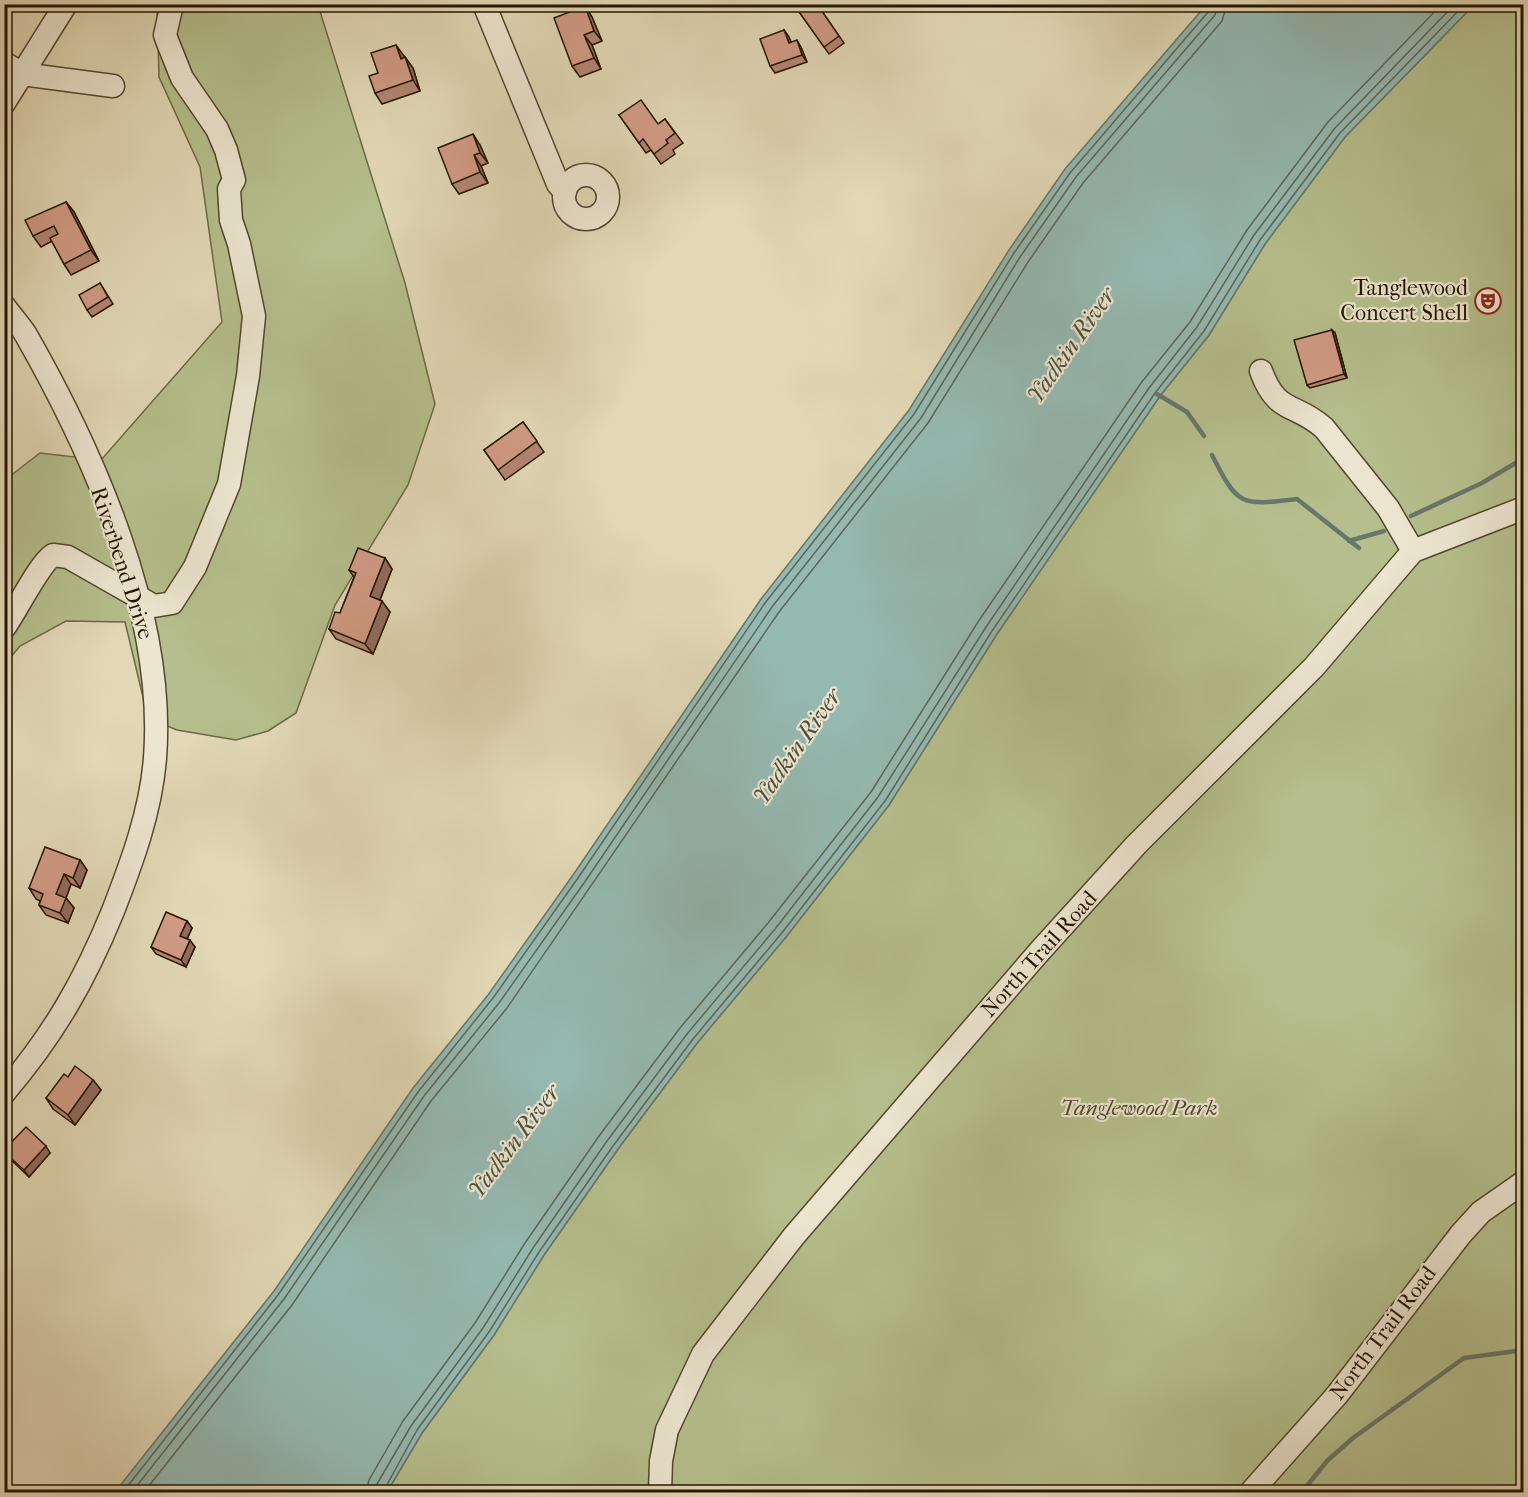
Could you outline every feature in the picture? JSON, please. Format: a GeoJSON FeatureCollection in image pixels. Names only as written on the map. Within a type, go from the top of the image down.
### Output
{"type":"FeatureCollection","features":[{"type":"Feature","properties":{"kind":"street"},"geometry":{"type":"LineString","coordinates":[[4,628],[25,598],[43,562],[54,555],[68,557],[154,606],[172,603],[195,567],[229,484],[254,316],[248,281],[231,220],[229,189],[234,180],[226,150],[217,129],[182,78],[165,35],[172,4]]}},
{"type":"Feature","properties":{"kind":"street"},"geometry":{"type":"LineString","coordinates":[[484,4],[558,184],[565,192]]}},
{"type":"Feature","properties":{"kind":"street"},"geometry":{"type":"LineString","coordinates":[[4,103],[13,69],[59,7]]}},
{"type":"Feature","properties":{"kind":"street"},"geometry":{"type":"LineString","coordinates":[[13,69],[113,86]]}},
{"type":"Feature","properties":{"kind":"street","name":"Riverbend Drive"},"geometry":{"type":"LineString","coordinates":[[4,306],[24,333],[71,420],[108,509],[138,597],[151,655],[157,706],[154,760],[147,811],[119,895],[85,977],[53,1030],[4,1092]]}},
{"type":"Feature","properties":{"kind":"street"},"geometry":{"type":"LineString","coordinates":[[1261,371],[1269,392],[1279,403],[1314,419],[1324,428],[1388,508],[1413,551]]}},
{"type":"Feature","properties":{"kind":"street","name":"North Trail Road"},"geometry":{"type":"LineString","coordinates":[[660,1492],[661,1461],[667,1430],[703,1354],[794,1236],[1113,870],[1314,667],[1413,551],[1524,508]]}},
{"type":"Feature","properties":{"kind":"street","name":"North Trail Road"},"geometry":{"type":"LineString","coordinates":[[1251,1492],[1337,1395],[1455,1240],[1481,1212],[1524,1182]]}},
{"type":"Feature","properties":{"kind":"green space"},"geometry":{"type":"Polygon","coordinates":[[[157,5],[318,5],[405,283],[435,404],[408,485],[335,605],[296,713],[268,731],[236,740],[177,730],[148,718],[125,622],[66,621],[20,646],[5,664],[5,480],[40,453],[101,460],[222,322],[200,167],[159,77],[157,5]]]}},
{"type":"Feature","properties":{"kind":"green space","name":"Tanglewood Park"},"geometry":{"type":"Polygon","coordinates":[[[1474,5],[1523,5],[1523,1492],[387,1492],[422,1433],[494,1335],[544,1255],[618,1149],[698,1042],[786,937],[889,805],[997,634],[1160,396],[1209,335],[1265,244],[1345,137],[1474,5]]]}},
{"type":"Feature","properties":{"kind":"water","name":"Yadkin River"},"geometry":{"type":"Polygon","coordinates":[[[1207,4],[1474,5],[1345,137],[1265,244],[1209,335],[1160,396],[997,634],[889,805],[786,937],[698,1042],[618,1149],[544,1255],[494,1335],[422,1433],[387,1492],[115,1492],[274,1291],[413,1088],[488,995],[573,875],[761,599],[909,410],[1009,250],[1065,169],[1207,4]]]}},
{"type":"Feature","properties":{"kind":"building"},"geometry":{"type":"Polygon","coordinates":[[[804,4],[817,4],[839,36],[824,47],[797,9],[804,4]]]}},
{"type":"Feature","properties":{"kind":"building"},"geometry":{"type":"Polygon","coordinates":[[[585,6],[594,31],[584,35],[594,58],[572,66],[554,18],[585,6]]]}},
{"type":"Feature","properties":{"kind":"building"},"geometry":{"type":"Polygon","coordinates":[[[784,30],[789,43],[797,40],[802,55],[770,66],[760,39],[784,30]]]}},
{"type":"Feature","properties":{"kind":"building"},"geometry":{"type":"Polygon","coordinates":[[[396,45],[401,59],[405,57],[413,80],[375,93],[369,76],[378,73],[371,53],[396,45]]]}},
{"type":"Feature","properties":{"kind":"building"},"geometry":{"type":"Polygon","coordinates":[[[641,100],[658,124],[665,119],[675,133],[666,140],[668,143],[654,154],[643,139],[639,143],[619,115],[641,100]]]}},
{"type":"Feature","properties":{"kind":"building"},"geometry":{"type":"Polygon","coordinates":[[[473,134],[480,153],[474,155],[480,172],[452,184],[438,148],[473,134]]]}},
{"type":"Feature","properties":{"kind":"building"},"geometry":{"type":"Polygon","coordinates":[[[66,202],[91,250],[64,264],[50,238],[58,234],[54,226],[33,236],[25,220],[66,202]]]}},
{"type":"Feature","properties":{"kind":"building"},"geometry":{"type":"Polygon","coordinates":[[[100,283],[108,297],[87,310],[79,295],[100,283]]]}},
{"type":"Feature","properties":{"kind":"building"},"geometry":{"type":"Polygon","coordinates":[[[1332,330],[1344,374],[1307,385],[1294,340],[1332,330]]]}},
{"type":"Feature","properties":{"kind":"building"},"geometry":{"type":"Polygon","coordinates":[[[523,422],[537,441],[498,470],[484,450],[523,422]]]}},
{"type":"Feature","properties":{"kind":"building"},"geometry":{"type":"Polygon","coordinates":[[[358,548],[385,558],[370,596],[382,601],[365,644],[329,629],[335,612],[340,613],[356,573],[349,570],[358,548]]]}},
{"type":"Feature","properties":{"kind":"building"},"geometry":{"type":"Polygon","coordinates":[[[45,847],[80,860],[73,878],[64,874],[56,894],[66,898],[60,913],[39,905],[43,894],[29,888],[45,847]]]}},
{"type":"Feature","properties":{"kind":"building"},"geometry":{"type":"Polygon","coordinates":[[[166,912],[187,921],[180,936],[190,940],[181,960],[151,947],[166,912]]]}},
{"type":"Feature","properties":{"kind":"building"},"geometry":{"type":"Polygon","coordinates":[[[75,1066],[93,1080],[68,1115],[46,1098],[64,1074],[68,1077],[75,1066]]]}},
{"type":"Feature","properties":{"kind":"building"},"geometry":{"type":"Polygon","coordinates":[[[26,1127],[46,1146],[24,1170],[4,1150],[26,1127]]]}},
{"type":"Feature","properties":{"kind":"waterway"},"geometry":{"type":"LineString","coordinates":[[1157,394],[1187,412],[1204,436]]}},
{"type":"Feature","properties":{"kind":"waterway"},"geometry":{"type":"LineString","coordinates":[[1212,455],[1228,484],[1243,499],[1252,502],[1297,499],[1359,548]]}},
{"type":"Feature","properties":{"kind":"waterway"},"geometry":{"type":"LineString","coordinates":[[1411,516],[1482,483],[1524,458]]}},
{"type":"Feature","properties":{"kind":"waterway"},"geometry":{"type":"LineString","coordinates":[[1349,541],[1384,531]]}},
{"type":"Feature","properties":{"kind":"waterway"},"geometry":{"type":"LineString","coordinates":[[1302,1492],[1327,1461],[1353,1438],[1464,1358],[1524,1350]]}},
{"type":"Feature","properties":{"kind":"place","name":"Tanglewood Concert Shell"},"geometry":{"type":"Point","coordinates":[1488,301]}}]}
